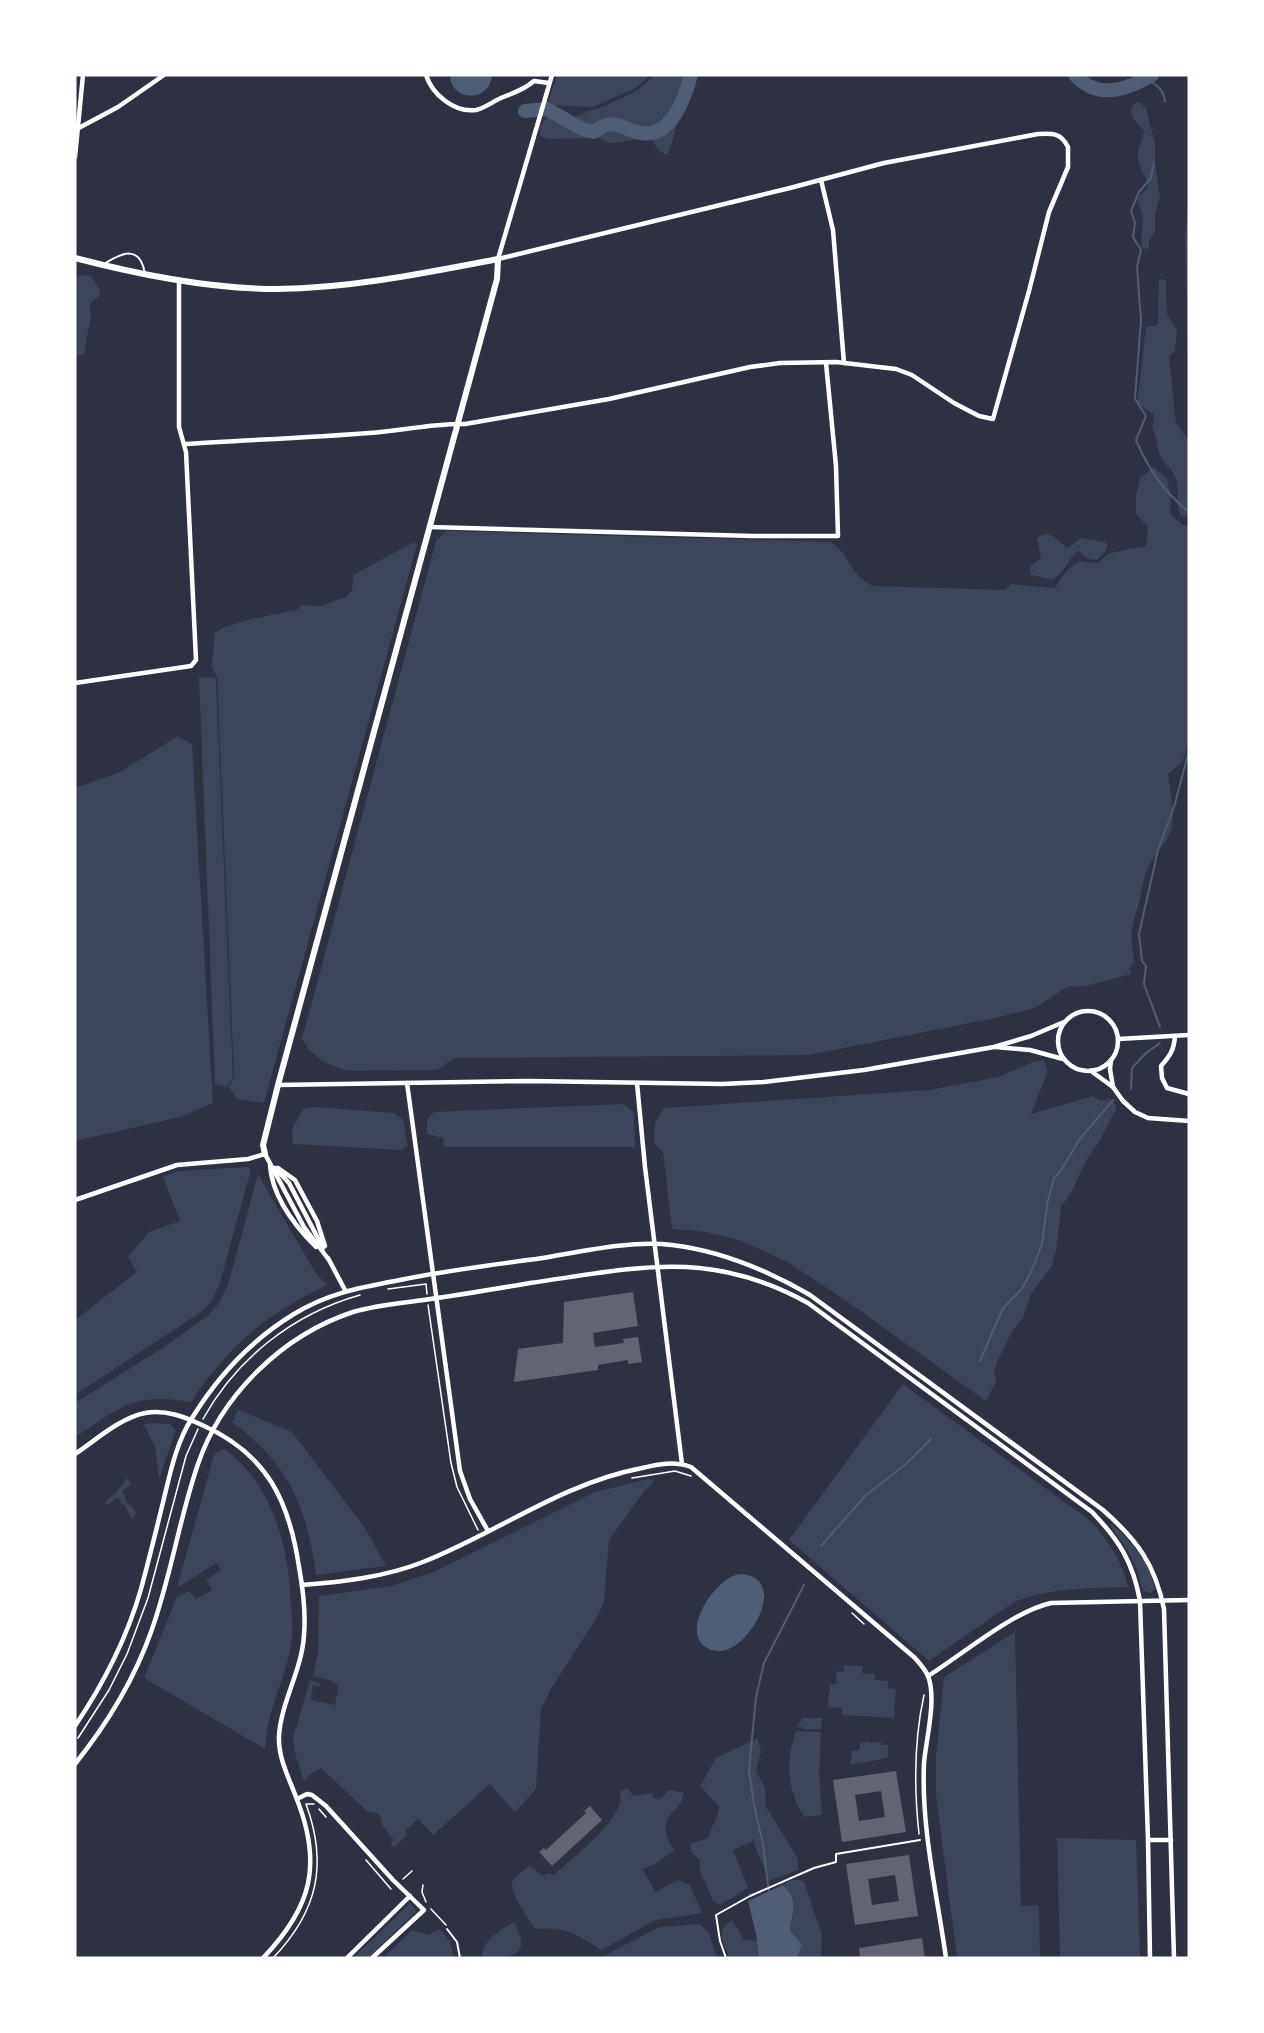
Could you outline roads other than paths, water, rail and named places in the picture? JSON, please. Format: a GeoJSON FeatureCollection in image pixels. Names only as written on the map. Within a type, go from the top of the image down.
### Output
{"type":"FeatureCollection","features":[{"type":"Feature","properties":{"kind":"street"},"geometry":{"type":"LineString","coordinates":[[75,157],[83,75]]}},
{"type":"Feature","properties":{"kind":"street"},"geometry":{"type":"LineString","coordinates":[[77,129],[118,107],[164,75]]}},
{"type":"Feature","properties":{"kind":"street"},"geometry":{"type":"LineString","coordinates":[[426,75],[430,87],[442,98],[460,108],[473,110],[484,108],[527,87],[534,81],[549,83]]}},
{"type":"Feature","properties":{"kind":"street"},"geometry":{"type":"LineString","coordinates":[[345,1290],[329,1260],[304,1227],[265,1154],[263,1145],[458,424],[496,279],[498,259],[552,75]]}},
{"type":"Feature","properties":{"kind":"street"},"geometry":{"type":"LineString","coordinates":[[75,258],[179,280],[248,287],[302,288],[352,284],[498,259],[884,163],[1038,134],[1059,135],[1068,147],[1068,167],[1049,212],[993,419],[979,416],[954,403],[912,375],[896,369],[844,363],[780,363],[609,399],[458,424],[334,436],[184,444]]}},
{"type":"Feature","properties":{"kind":"street"},"geometry":{"type":"LineString","coordinates":[[821,180],[833,230],[844,363]]}},
{"type":"Feature","properties":{"kind":"street"},"geometry":{"type":"LineString","coordinates":[[75,683],[191,666],[196,660],[191,521],[184,444],[180,427],[179,280]]}},
{"type":"Feature","properties":{"kind":"street"},"geometry":{"type":"LineString","coordinates":[[430,527],[753,536],[838,536],[836,466],[825,363]]}},
{"type":"Feature","properties":{"kind":"street"},"geometry":{"type":"LineString","coordinates":[[278,1085],[529,1081],[722,1084],[807,1078],[994,1047],[1031,1036],[1064,1022],[1078,1012],[1097,1012],[1112,1022],[1118,1039],[1118,1047],[1110,1069],[1113,1087]]}},
{"type":"Feature","properties":{"kind":"street"},"geometry":{"type":"LineString","coordinates":[[1064,1022],[1057,1040],[1064,1059],[1078,1070],[1091,1071],[1106,1066],[1112,1060]]}},
{"type":"Feature","properties":{"kind":"street"},"geometry":{"type":"LineString","coordinates":[[1118,1039],[1189,1035]]}},
{"type":"Feature","properties":{"kind":"street"},"geometry":{"type":"LineString","coordinates":[[1175,1036],[1174,1048],[1170,1057],[1161,1066],[1162,1078],[1167,1088],[1189,1094]]}},
{"type":"Feature","properties":{"kind":"street"},"geometry":{"type":"LineString","coordinates":[[994,1047],[1030,1050],[1064,1059]]}},
{"type":"Feature","properties":{"kind":"street"},"geometry":{"type":"LineString","coordinates":[[1091,1071],[1113,1087],[1129,1107],[1148,1118],[1189,1121]]}},
{"type":"Feature","properties":{"kind":"street"},"geometry":{"type":"LineString","coordinates":[[407,1083],[460,1471],[470,1499],[488,1531]]}},
{"type":"Feature","properties":{"kind":"street"},"geometry":{"type":"LineString","coordinates":[[637,1083],[682,1464]]}},
{"type":"Feature","properties":{"kind":"street"},"geometry":{"type":"LineString","coordinates":[[75,1200],[177,1164],[248,1159],[265,1154]]}},
{"type":"Feature","properties":{"kind":"street"},"geometry":{"type":"LineString","coordinates":[[270,1162],[295,1180],[317,1221],[329,1260]]}},
{"type":"Feature","properties":{"kind":"street"},"geometry":{"type":"LineString","coordinates":[[75,1726],[106,1676],[125,1635],[140,1590],[175,1456],[191,1420],[220,1378],[258,1339],[296,1313],[345,1290],[432,1274],[620,1246],[655,1244],[687,1247],[738,1260],[785,1280],[847,1320],[1103,1510],[1139,1545],[1156,1577],[1165,1621],[1174,1958]]}},
{"type":"Feature","properties":{"kind":"street"},"geometry":{"type":"LineString","coordinates":[[75,1764],[99,1733],[141,1658],[164,1591],[198,1464],[214,1430],[220,1418],[252,1377],[279,1351],[331,1321],[352,1312],[377,1306],[623,1270],[689,1266],[708,1268],[760,1280],[808,1303],[1092,1512],[1108,1528],[1125,1554],[1136,1580],[1140,1600],[1149,1840],[1150,1958]]}},
{"type":"Feature","properties":{"kind":"street"},"geometry":{"type":"LineString","coordinates":[[75,1454],[126,1420],[138,1415],[155,1412],[178,1415],[228,1437],[254,1459],[275,1488],[291,1527],[302,1585],[303,1649],[279,1736],[285,1769],[297,1798],[310,1846],[311,1861],[307,1888],[296,1916],[289,1929],[263,1958]]}},
{"type":"Feature","properties":{"kind":"street"},"geometry":{"type":"LineString","coordinates":[[302,1585],[370,1577],[423,1562],[590,1481],[615,1473],[657,1465],[682,1464],[699,1473],[915,1658],[928,1676],[930,1702],[923,1791],[946,1958]]}},
{"type":"Feature","properties":{"kind":"street"},"geometry":{"type":"LineString","coordinates":[[928,1676],[1036,1606],[1051,1603],[1189,1600]]}},
{"type":"Feature","properties":{"kind":"street"},"geometry":{"type":"LineString","coordinates":[[297,1798],[307,1794],[312,1795],[326,1806],[424,1910],[372,1958]]}},
{"type":"Feature","properties":{"kind":"street"},"geometry":{"type":"LineString","coordinates":[[1149,1840],[1171,1840]]}},
{"type":"Feature","properties":{"kind":"street"},"geometry":{"type":"LineString","coordinates":[[347,1958],[410,1896]]}},
{"type":"Feature","properties":{"kind":"lane"},"geometry":{"type":"LineString","coordinates":[[102,265],[127,253],[134,254],[141,259],[145,274]]}},
{"type":"Feature","properties":{"kind":"lane"},"geometry":{"type":"LineString","coordinates":[[726,1958],[720,1941],[716,1915],[750,1896],[836,1862],[836,1854],[920,1840]]}},
{"type":"Feature","properties":{"kind":"lane"},"geometry":{"type":"LineString","coordinates":[[447,1929],[457,1942],[460,1958]]}},
{"type":"Feature","properties":{"kind":"waterway"},"geometry":{"type":"LineString","coordinates":[[525,111],[547,109],[582,129],[594,132],[601,127],[613,124],[641,133],[652,133],[669,123],[681,104],[691,75]]}},
{"type":"Feature","properties":{"kind":"waterway"},"geometry":{"type":"LineString","coordinates":[[1075,75],[1084,83],[1102,90],[1133,85],[1152,75]]}},
{"type":"Feature","properties":{"kind":"waterway"},"geometry":{"type":"LineString","coordinates":[[1146,78],[1161,91],[1165,102]]}},
{"type":"Feature","properties":{"kind":"waterway"},"geometry":{"type":"LineString","coordinates":[[1154,162],[1151,178],[1139,192],[1131,211],[1135,223],[1133,237],[1141,250],[1137,267],[1141,320],[1135,399],[1146,416],[1136,440],[1158,480],[1189,512]]}},
{"type":"Feature","properties":{"kind":"waterway"},"geometry":{"type":"LineString","coordinates":[[1160,1027],[1144,984],[1146,966],[1142,961],[1139,934],[1158,850],[1174,807],[1189,751]]}},
{"type":"Feature","properties":{"kind":"waterway"},"geometry":{"type":"LineString","coordinates":[[1131,1089],[1132,1068],[1146,1053],[1160,1043]]}},
{"type":"Feature","properties":{"kind":"waterway"},"geometry":{"type":"LineString","coordinates":[[980,1361],[1003,1308],[1021,1290],[1031,1272],[1042,1244],[1048,1200],[1054,1178],[1079,1140],[1113,1100]]}},
{"type":"Feature","properties":{"kind":"waterway"},"geometry":{"type":"LineString","coordinates":[[821,1546],[865,1496],[906,1464],[931,1439]]}},
{"type":"Feature","properties":{"kind":"waterway"},"geometry":{"type":"LineString","coordinates":[[769,1893],[763,1844],[749,1770],[756,1697],[764,1663],[804,1585]]}}]}
